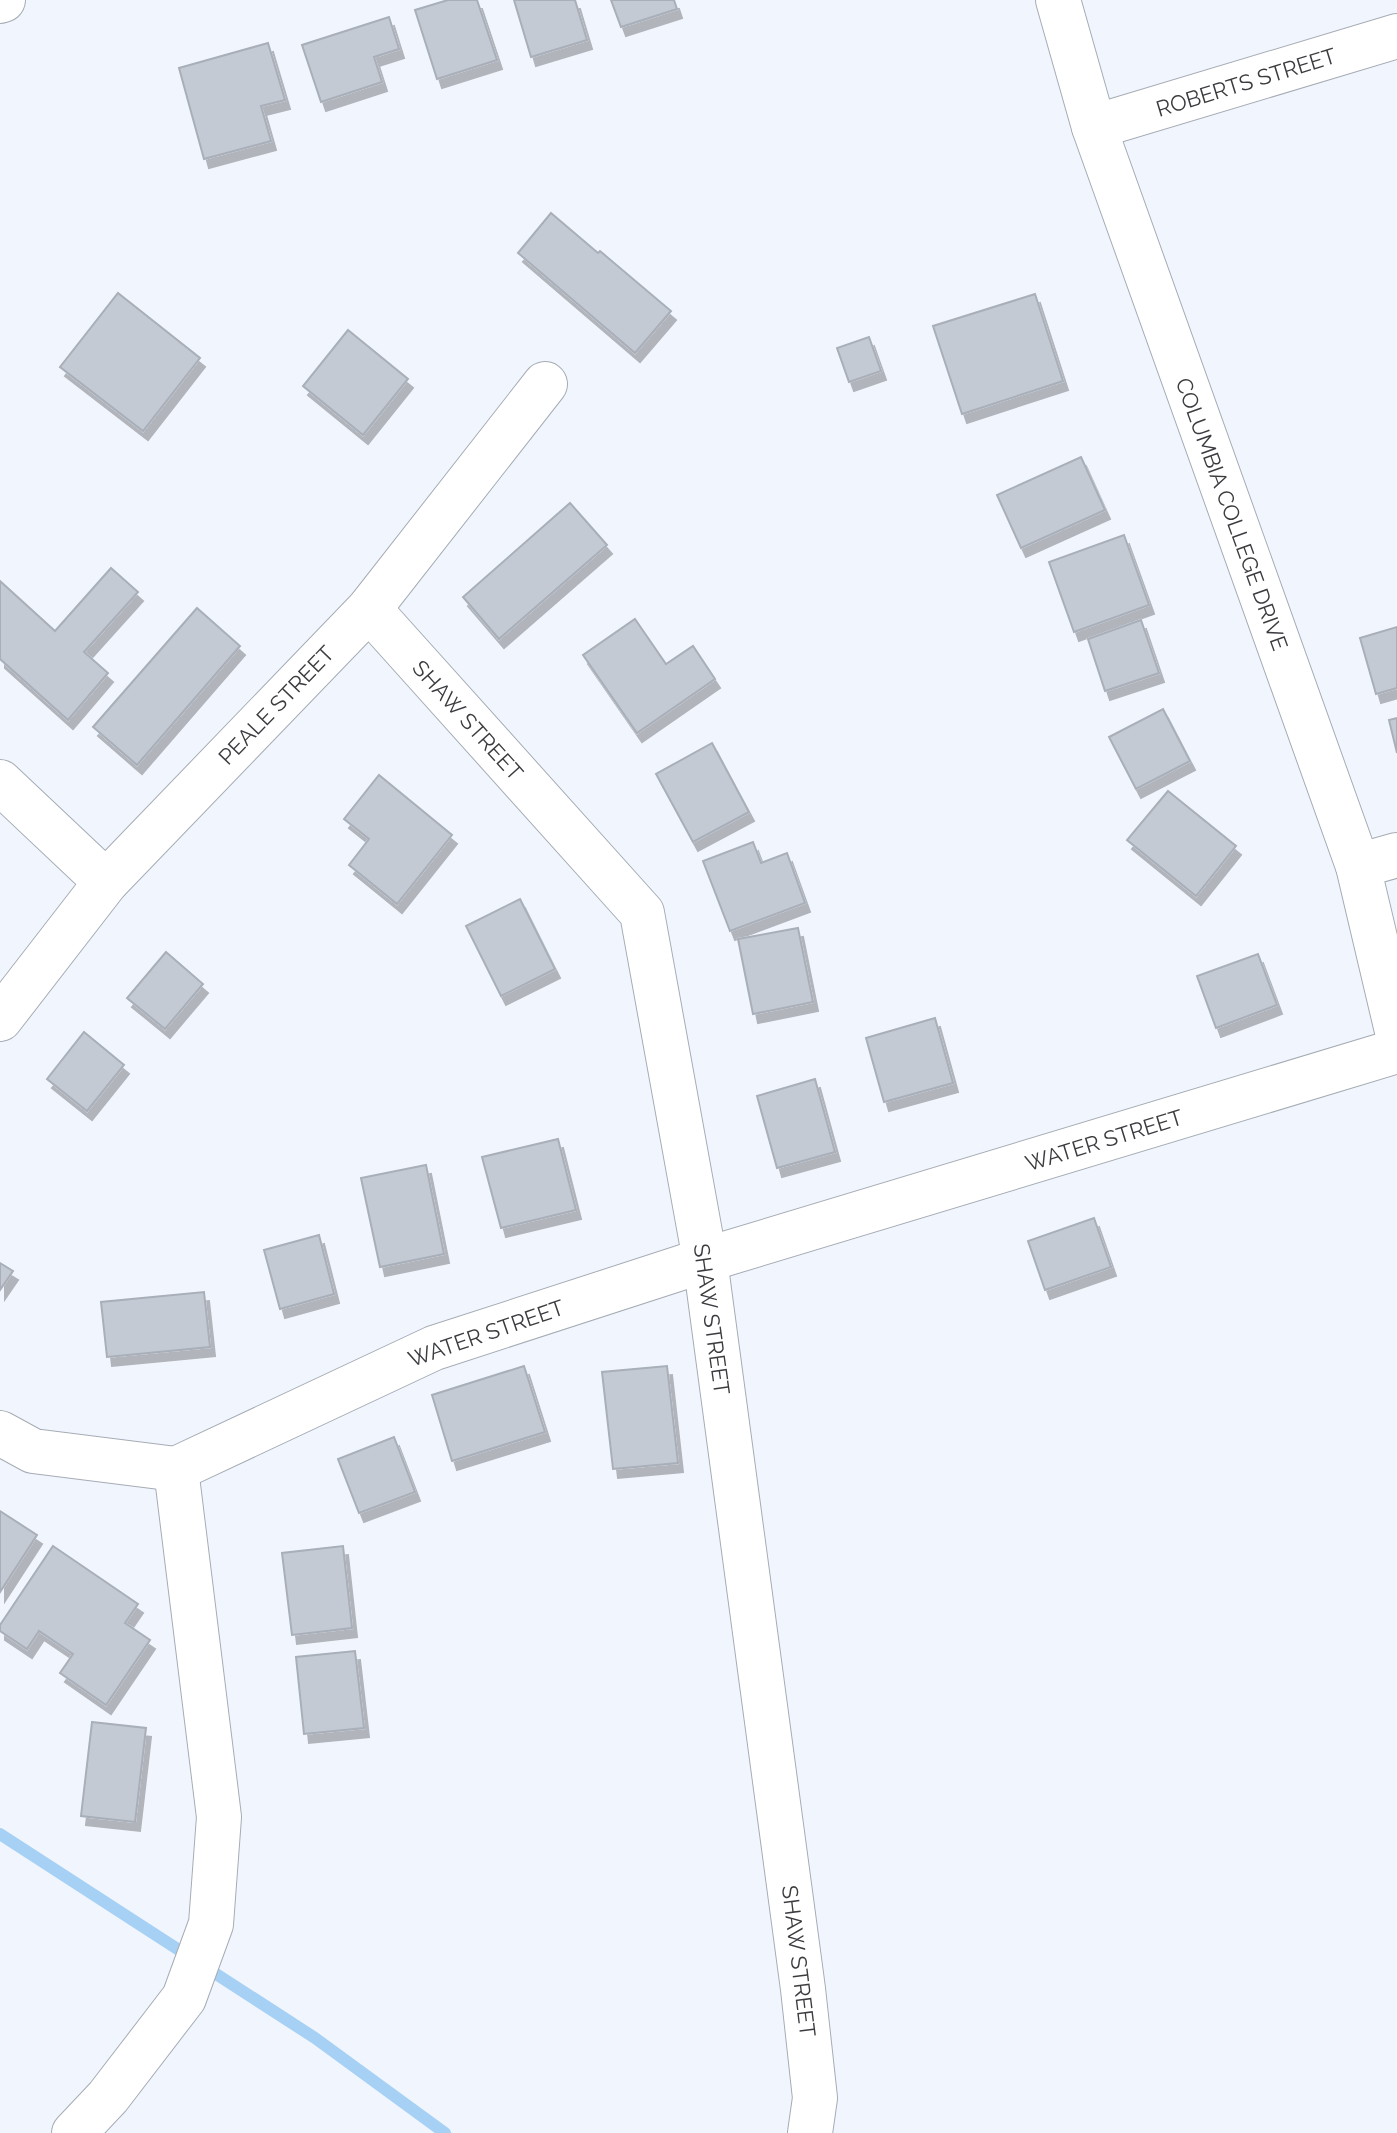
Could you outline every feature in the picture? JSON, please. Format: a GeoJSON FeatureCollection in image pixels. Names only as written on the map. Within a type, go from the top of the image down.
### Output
{"type":"FeatureCollection","features":[{"type":"Feature","properties":{"kind":"street","name":"COLUMBIA COLLEGE DRIVE"},"geometry":{"type":"LineString","coordinates":[[1058,0],[1094,127],[1377,860],[1397,1031]]}},
{"type":"Feature","properties":{"kind":"street","name":"ROBERTS STREET"},"geometry":{"type":"LineString","coordinates":[[1094,127],[1397,36]]}},
{"type":"Feature","properties":{"kind":"street","name":"PEALE STREET"},"geometry":{"type":"LineString","coordinates":[[0,1019],[106,882],[369,609],[545,384]]}},
{"type":"Feature","properties":{"kind":"street","name":"SHAW STREET"},"geometry":{"type":"LineString","coordinates":[[369,609],[642,913],[705,1260],[803,1989],[815,2098],[810,2133]]}},
{"type":"Feature","properties":{"kind":"street"},"geometry":{"type":"LineString","coordinates":[[0,782],[106,882]]}},
{"type":"Feature","properties":{"kind":"street","name":"WATER STREET"},"geometry":{"type":"LineString","coordinates":[[176,1469],[434,1348],[705,1260],[1397,1051]]}},
{"type":"Feature","properties":{"kind":"street"},"geometry":{"type":"LineString","coordinates":[[0,1433],[33,1451],[176,1469],[219,1817],[211,1924],[184,1998],[108,2097],[74,2133]]}},
{"type":"Feature","properties":{"kind":"building"},"geometry":{"type":"Polygon","coordinates":[[[448,0],[477,0],[497,60],[437,79],[415,10],[448,0]]]}},
{"type":"Feature","properties":{"kind":"building"},"geometry":{"type":"Polygon","coordinates":[[[514,0],[575,0],[587,40],[531,57],[514,0]]]}},
{"type":"Feature","properties":{"kind":"building"},"geometry":{"type":"Polygon","coordinates":[[[611,0],[674,0],[677,9],[621,27],[611,0]]]}},
{"type":"Feature","properties":{"kind":"building"},"geometry":{"type":"Polygon","coordinates":[[[389,17],[399,49],[374,57],[382,82],[321,102],[302,45],[389,17]]]}},
{"type":"Feature","properties":{"kind":"building"},"geometry":{"type":"Polygon","coordinates":[[[268,43],[285,100],[261,106],[271,141],[204,159],[179,68],[268,43]]]}},
{"type":"Feature","properties":{"kind":"building"},"geometry":{"type":"Polygon","coordinates":[[[551,213],[671,311],[635,353],[518,253],[551,213]]]}},
{"type":"Feature","properties":{"kind":"building"},"geometry":{"type":"Polygon","coordinates":[[[118,293],[200,358],[143,431],[60,367],[118,293]]]}},
{"type":"Feature","properties":{"kind":"building"},"geometry":{"type":"Polygon","coordinates":[[[1035,294],[1063,381],[962,414],[933,326],[1035,294]]]}},
{"type":"Feature","properties":{"kind":"building"},"geometry":{"type":"Polygon","coordinates":[[[348,330],[408,379],[363,435],[303,386],[348,330]]]}},
{"type":"Feature","properties":{"kind":"building"},"geometry":{"type":"Polygon","coordinates":[[[869,337],[881,371],[849,382],[837,348],[869,337]]]}},
{"type":"Feature","properties":{"kind":"building"},"geometry":{"type":"Polygon","coordinates":[[[1081,457],[1105,510],[1021,548],[997,495],[1081,457]]]}},
{"type":"Feature","properties":{"kind":"building"},"geometry":{"type":"Polygon","coordinates":[[[570,503],[607,545],[499,639],[463,597],[570,503]]]}},
{"type":"Feature","properties":{"kind":"building"},"geometry":{"type":"Polygon","coordinates":[[[1124,535],[1149,605],[1074,632],[1049,562],[1124,535]]]}},
{"type":"Feature","properties":{"kind":"building"},"geometry":{"type":"Polygon","coordinates":[[[111,568],[138,592],[84,652],[108,673],[68,720],[0,659],[0,581],[55,631],[111,568]]]}},
{"type":"Feature","properties":{"kind":"building"},"geometry":{"type":"Polygon","coordinates":[[[197,608],[240,646],[137,765],[93,727],[197,608]]]}},
{"type":"Feature","properties":{"kind":"building"},"geometry":{"type":"Polygon","coordinates":[[[635,619],[666,664],[693,646],[715,679],[637,733],[583,655],[635,619]]]}},
{"type":"Feature","properties":{"kind":"building"},"geometry":{"type":"Polygon","coordinates":[[[1141,620],[1159,673],[1105,691],[1088,639],[1141,620]]]}},
{"type":"Feature","properties":{"kind":"building"},"geometry":{"type":"Polygon","coordinates":[[[1397,627],[1397,688],[1376,694],[1360,638],[1397,627]]]}},
{"type":"Feature","properties":{"kind":"building"},"geometry":{"type":"Polygon","coordinates":[[[1163,709],[1190,761],[1136,789],[1109,737],[1163,709]]]}},
{"type":"Feature","properties":{"kind":"building"},"geometry":{"type":"Polygon","coordinates":[[[1397,718],[1397,753],[1389,720],[1397,718]]]}},
{"type":"Feature","properties":{"kind":"building"},"geometry":{"type":"Polygon","coordinates":[[[712,743],[749,812],[693,842],[656,774],[712,743]]]}},
{"type":"Feature","properties":{"kind":"building"},"geometry":{"type":"Polygon","coordinates":[[[379,775],[452,835],[397,904],[349,865],[369,839],[344,819],[379,775]]]}},
{"type":"Feature","properties":{"kind":"building"},"geometry":{"type":"Polygon","coordinates":[[[1168,791],[1236,846],[1196,896],[1127,840],[1168,791]]]}},
{"type":"Feature","properties":{"kind":"building"},"geometry":{"type":"Polygon","coordinates":[[[753,842],[761,863],[787,853],[805,903],[730,931],[703,861],[753,842]]]}},
{"type":"Feature","properties":{"kind":"building"},"geometry":{"type":"Polygon","coordinates":[[[520,899],[555,969],[501,996],[466,926],[520,899]]]}},
{"type":"Feature","properties":{"kind":"building"},"geometry":{"type":"Polygon","coordinates":[[[798,928],[813,1002],[753,1014],[738,939],[798,928]]]}},
{"type":"Feature","properties":{"kind":"building"},"geometry":{"type":"Polygon","coordinates":[[[166,952],[203,984],[165,1029],[127,998],[166,952]]]}},
{"type":"Feature","properties":{"kind":"building"},"geometry":{"type":"Polygon","coordinates":[[[1258,954],[1277,1005],[1216,1028],[1197,976],[1258,954]]]}},
{"type":"Feature","properties":{"kind":"building"},"geometry":{"type":"Polygon","coordinates":[[[935,1018],[953,1083],[884,1102],[866,1038],[935,1018]]]}},
{"type":"Feature","properties":{"kind":"building"},"geometry":{"type":"Polygon","coordinates":[[[84,1032],[124,1065],[87,1111],[47,1079],[84,1032]]]}},
{"type":"Feature","properties":{"kind":"building"},"geometry":{"type":"Polygon","coordinates":[[[815,1079],[835,1152],[777,1168],[757,1096],[815,1079]]]}},
{"type":"Feature","properties":{"kind":"building"},"geometry":{"type":"Polygon","coordinates":[[[558,1139],[576,1210],[501,1228],[482,1157],[558,1139]]]}},
{"type":"Feature","properties":{"kind":"building"},"geometry":{"type":"Polygon","coordinates":[[[426,1165],[444,1254],[380,1267],[361,1178],[426,1165]]]}},
{"type":"Feature","properties":{"kind":"building"},"geometry":{"type":"Polygon","coordinates":[[[1094,1218],[1111,1267],[1045,1290],[1028,1241],[1094,1218]]]}},
{"type":"Feature","properties":{"kind":"building"},"geometry":{"type":"Polygon","coordinates":[[[319,1235],[334,1294],[280,1309],[264,1250],[319,1235]]]}},
{"type":"Feature","properties":{"kind":"building"},"geometry":{"type":"Polygon","coordinates":[[[0,1263],[13,1271],[0,1290],[0,1263]]]}},
{"type":"Feature","properties":{"kind":"building"},"geometry":{"type":"Polygon","coordinates":[[[204,1292],[210,1347],[107,1357],[101,1302],[204,1292]]]}},
{"type":"Feature","properties":{"kind":"building"},"geometry":{"type":"Polygon","coordinates":[[[524,1366],[545,1432],[452,1461],[432,1395],[524,1366]]]}},
{"type":"Feature","properties":{"kind":"building"},"geometry":{"type":"Polygon","coordinates":[[[667,1366],[678,1463],[613,1469],[602,1372],[667,1366]]]}},
{"type":"Feature","properties":{"kind":"building"},"geometry":{"type":"Polygon","coordinates":[[[394,1437],[415,1492],[359,1513],[338,1459],[394,1437]]]}},
{"type":"Feature","properties":{"kind":"building"},"geometry":{"type":"Polygon","coordinates":[[[0,1511],[37,1535],[0,1592],[0,1511]]]}},
{"type":"Feature","properties":{"kind":"building"},"geometry":{"type":"Polygon","coordinates":[[[53,1546],[138,1604],[125,1623],[150,1640],[106,1705],[60,1673],[73,1654],[39,1631],[27,1649],[0,1631],[0,1625],[53,1546]]]}},
{"type":"Feature","properties":{"kind":"building"},"geometry":{"type":"Polygon","coordinates":[[[343,1546],[352,1628],[292,1635],[282,1553],[343,1546]]]}},
{"type":"Feature","properties":{"kind":"building"},"geometry":{"type":"Polygon","coordinates":[[[355,1651],[364,1728],[304,1734],[296,1657],[355,1651]]]}},
{"type":"Feature","properties":{"kind":"building"},"geometry":{"type":"Polygon","coordinates":[[[92,1722],[146,1728],[135,1822],[81,1816],[92,1722]]]}},
{"type":"Feature","properties":{"kind":"waterway"},"geometry":{"type":"LineString","coordinates":[[0,1834],[315,2038],[445,2133]]}}]}
